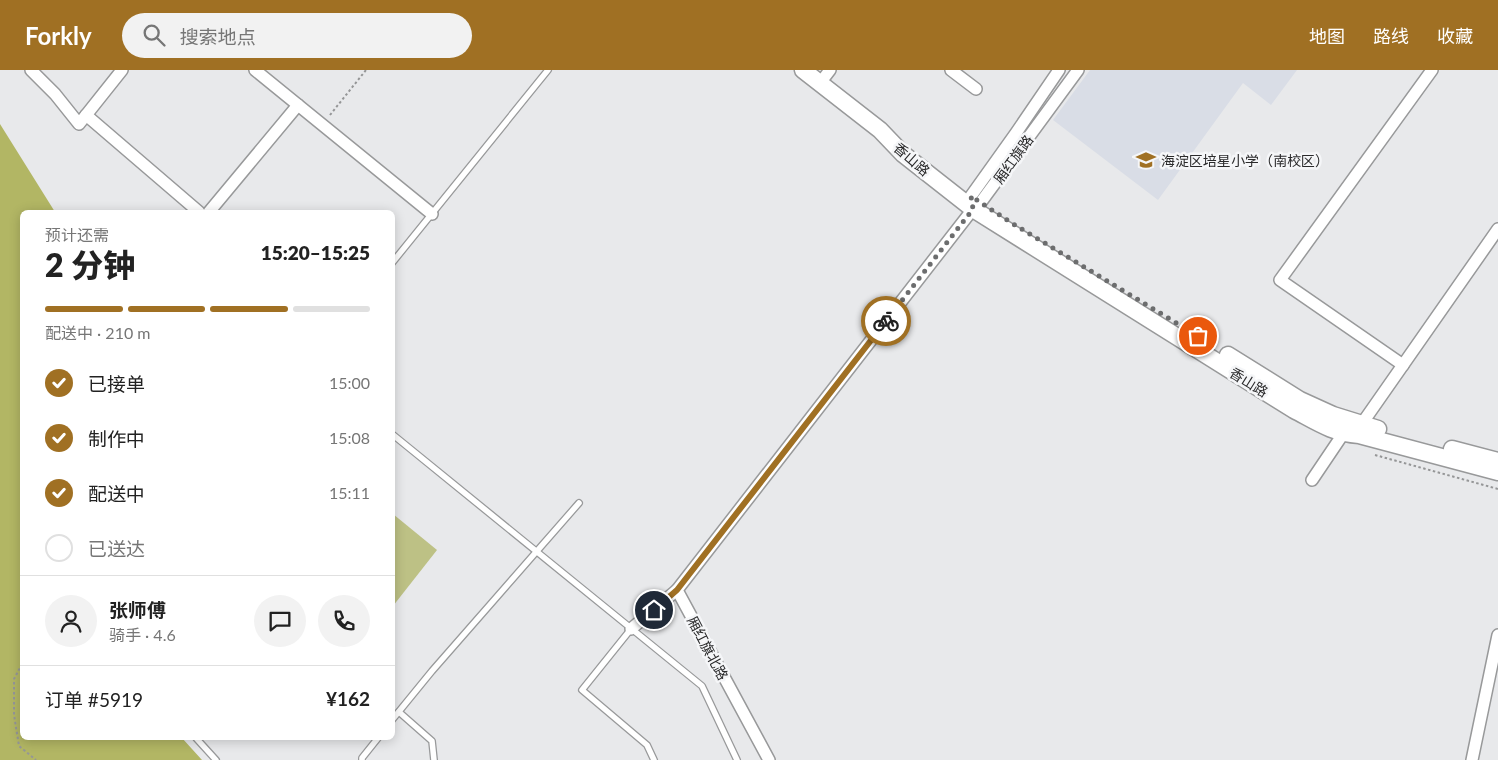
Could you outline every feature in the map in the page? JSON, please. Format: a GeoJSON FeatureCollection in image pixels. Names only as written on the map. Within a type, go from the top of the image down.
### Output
{"type":"FeatureCollection","features":[{"type":"Feature","properties":{"kind":"street"},"geometry":{"type":"LineString","coordinates":[[31,70],[55,94],[79,124],[122,70]]}},
{"type":"Feature","properties":{"kind":"street"},"geometry":{"type":"LineString","coordinates":[[255,70],[432,214]]}},
{"type":"Feature","properties":{"kind":"street","name":"香山路"},"geometry":{"type":"LineString","coordinates":[[803,70],[880,130],[908,146],[975,202],[1294,410],[1329,429],[1343,434],[1359,435],[1498,472]]}},
{"type":"Feature","properties":{"kind":"street"},"geometry":{"type":"LineString","coordinates":[[820,83],[830,70]]}},
{"type":"Feature","properties":{"kind":"street"},"geometry":{"type":"LineString","coordinates":[[951,70],[976,89]]}},
{"type":"Feature","properties":{"kind":"street","name":"厢红旗路"},"geometry":{"type":"LineString","coordinates":[[975,202],[1016,133],[1059,70]]}},
{"type":"Feature","properties":{"kind":"street","name":"厢红旗路"},"geometry":{"type":"LineString","coordinates":[[975,202],[1078,70]]}},
{"type":"Feature","properties":{"kind":"street"},"geometry":{"type":"LineString","coordinates":[[1403,365],[1280,280],[1432,70]]}},
{"type":"Feature","properties":{"kind":"street"},"geometry":{"type":"LineString","coordinates":[[210,210],[298,105]]}},
{"type":"Feature","properties":{"kind":"street"},"geometry":{"type":"LineString","coordinates":[[86,115],[197,210]]}},
{"type":"Feature","properties":{"kind":"street"},"geometry":{"type":"LineString","coordinates":[[632,629],[677,590],[975,202]]}},
{"type":"Feature","properties":{"kind":"street","name":"香山路"},"geometry":{"type":"LineString","coordinates":[[975,202],[1300,400],[1361,425],[1498,461]]}},
{"type":"Feature","properties":{"kind":"street"},"geometry":{"type":"LineString","coordinates":[[1312,480],[1343,434],[1361,425],[1498,229]]}},
{"type":"Feature","properties":{"kind":"street","name":"厢红旗北路"},"geometry":{"type":"LineString","coordinates":[[677,590],[769,760]]}},
{"type":"Feature","properties":{"kind":"street"},"geometry":{"type":"LineString","coordinates":[[1472,760],[1498,635]]}},
{"type":"Feature","properties":{"kind":"lane"},"geometry":{"type":"LineString","coordinates":[[395,259],[548,70]]}},
{"type":"Feature","properties":{"kind":"lane"},"geometry":{"type":"LineString","coordinates":[[395,436],[702,686],[737,760]]}},
{"type":"Feature","properties":{"kind":"lane"},"geometry":{"type":"LineString","coordinates":[[395,717],[432,671],[579,503]]}},
{"type":"Feature","properties":{"kind":"lane"},"geometry":{"type":"LineString","coordinates":[[632,629],[582,690],[646,745],[654,760]]}},
{"type":"Feature","properties":{"kind":"lane"},"geometry":{"type":"LineString","coordinates":[[399,712],[432,741],[434,760]]}},
{"type":"Feature","properties":{"kind":"lane"},"geometry":{"type":"LineString","coordinates":[[198,740],[216,760]]}},
{"type":"Feature","properties":{"kind":"lane"},"geometry":{"type":"LineString","coordinates":[[362,760],[376,740]]}},
{"type":"Feature","properties":{"kind":"path"},"geometry":{"type":"LineString","coordinates":[[322,125],[366,70]]}},
{"type":"Feature","properties":{"kind":"path"},"geometry":{"type":"LineString","coordinates":[[20,668],[14,679],[14,715],[19,746],[36,760]]}},
{"type":"Feature","properties":{"kind":"shaded area","name":"海淀区培星小学（南校区）"},"geometry":{"type":"Polygon","coordinates":[[[1090,70],[1297,70],[1271,105],[1243,83],[1158,200],[1053,120],[1090,70]]]}},
{"type":"Feature","properties":{"kind":"green space"},"geometry":{"type":"Polygon","coordinates":[[[0,124],[54,210],[20,210],[20,740],[184,740],[202,760],[0,760],[0,124]]]}},
{"type":"Feature","properties":{"kind":"green space"},"geometry":{"type":"Polygon","coordinates":[[[395,516],[437,550],[395,603],[395,516]]]}},
{"type":"Feature","properties":{"kind":"way so far"},"geometry":{"type":"LineString","coordinates":[[886,321],[973,209],[971,196],[1010,222],[1198,336]]}},
{"type":"Feature","properties":{"kind":"place","name":"海淀区培星小学（南校区）"},"geometry":{"type":"Point","coordinates":[1146,160]}},
{"type":"Feature","properties":{"kind":"route"},"geometry":{"type":"LineString","coordinates":[[654,610],[677,590],[886,321]]}}]}
